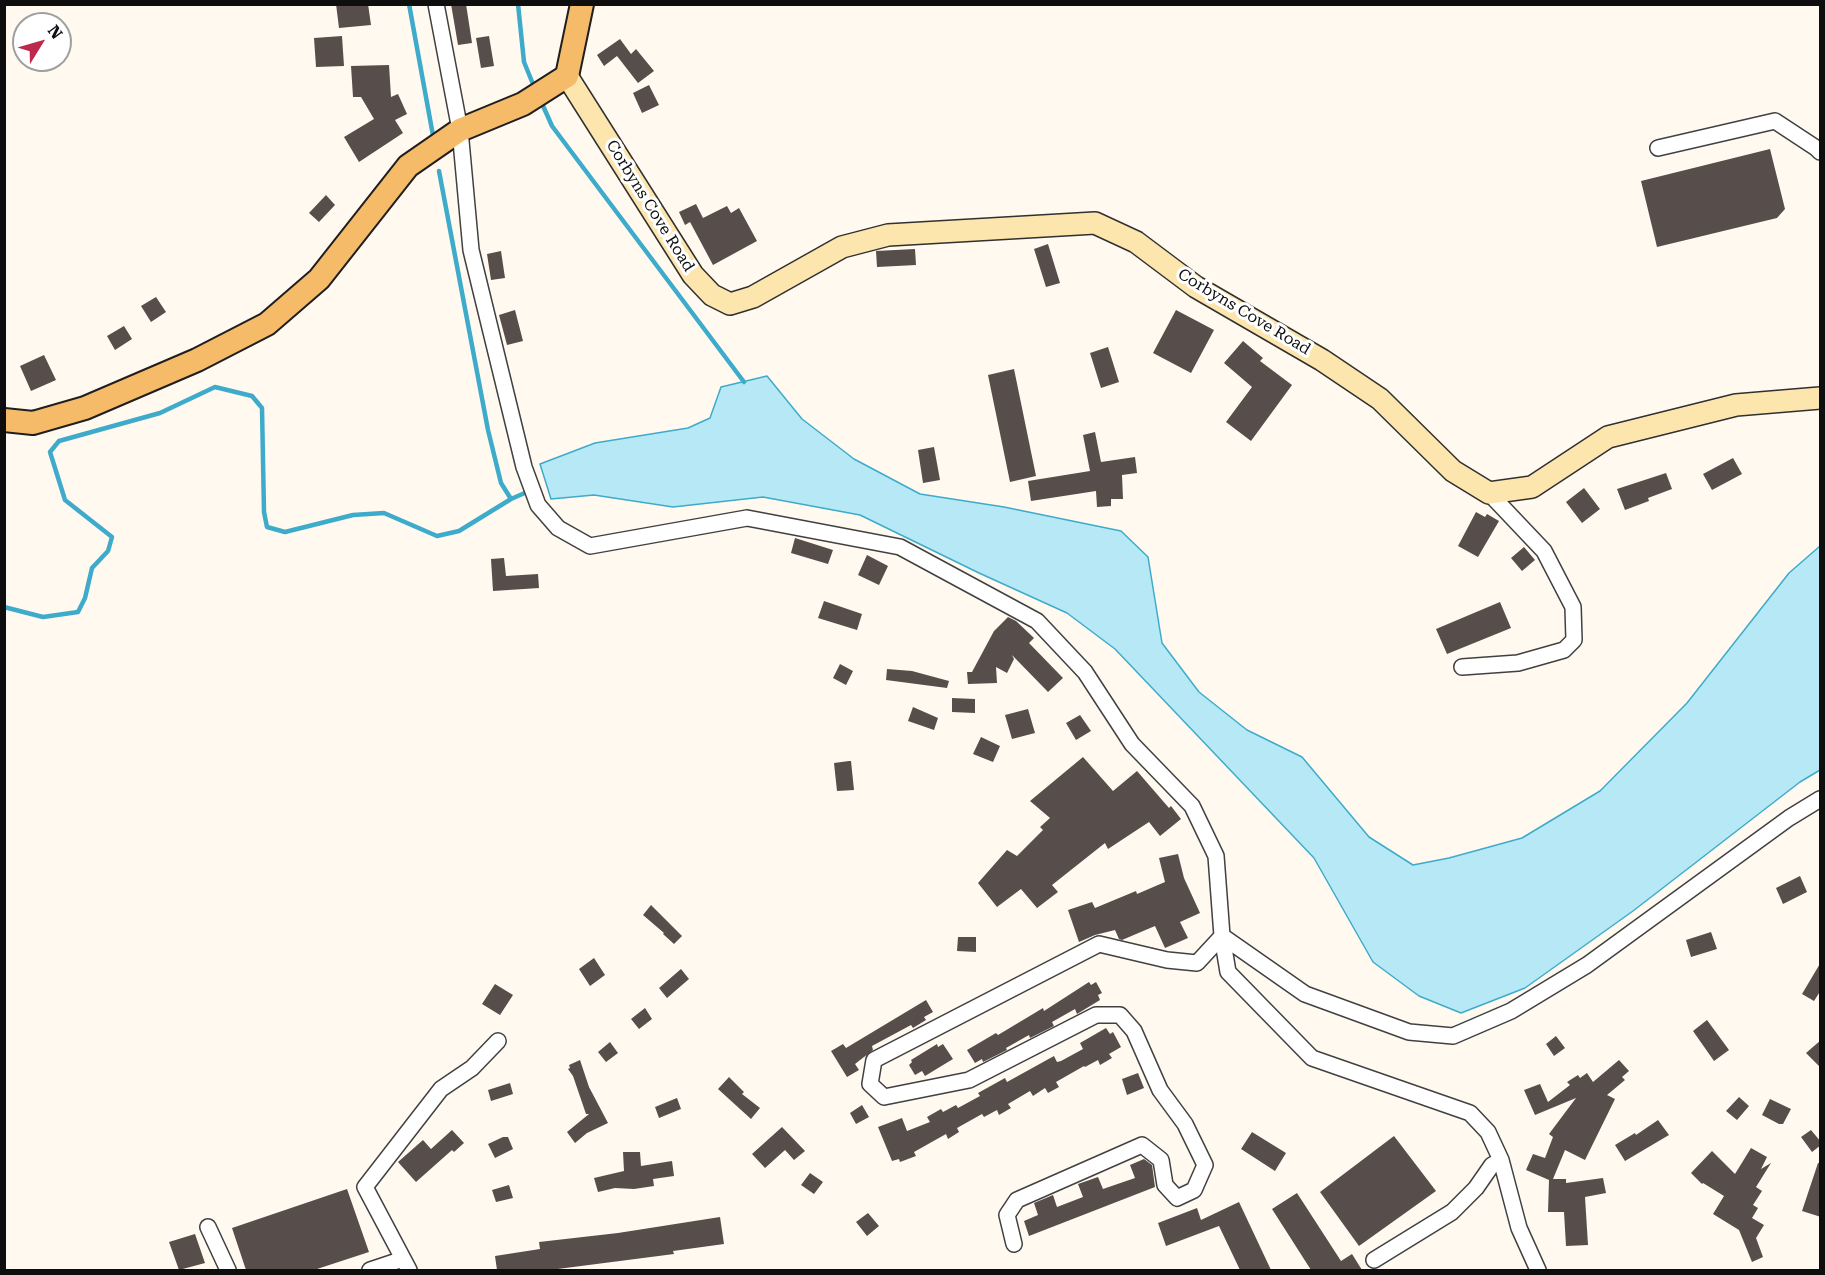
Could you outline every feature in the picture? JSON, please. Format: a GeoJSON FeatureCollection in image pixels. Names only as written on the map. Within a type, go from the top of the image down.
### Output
{"type":"FeatureCollection","features":[{"type":"Feature","properties":{"kind":"main road"},"geometry":{"type":"LineString","coordinates":[[4,420],[33,423],[85,408],[197,360],[267,324],[319,279],[408,166],[460,130],[524,104],[558,83],[582,4]]}},
{"type":"Feature","properties":{"kind":"main road","name":"Corbyns Cove Road"},"geometry":{"type":"LineString","coordinates":[[558,83],[693,275],[712,295],[730,304],[753,297],[842,247],[888,235],[1095,223],[1136,242],[1196,287],[1322,360],[1380,399],[1453,471],[1489,493]]}},
{"type":"Feature","properties":{"kind":"main road"},"geometry":{"type":"LineString","coordinates":[[1489,493],[1532,487],[1608,437],[1736,405],[1821,398]]}},
{"type":"Feature","properties":{"kind":"street"},"geometry":{"type":"LineString","coordinates":[[436,4],[460,130],[471,250],[524,467],[538,505],[558,528],[590,546],[747,518],[900,547],[1037,621],[1085,672],[1132,744],[1192,806],[1216,856],[1222,936],[1228,972],[1312,1058],[1470,1113],[1488,1132],[1501,1160],[1518,1228],[1538,1270]]}},
{"type":"Feature","properties":{"kind":"street"},"geometry":{"type":"LineString","coordinates":[[1658,148],[1775,122],[1821,152]]}},
{"type":"Feature","properties":{"kind":"street"},"geometry":{"type":"LineString","coordinates":[[1462,667],[1518,663],[1564,650],[1574,640],[1573,607],[1544,551],[1489,493]]}},
{"type":"Feature","properties":{"kind":"street"},"geometry":{"type":"LineString","coordinates":[[1222,936],[1305,994],[1409,1032],[1453,1036],[1511,1011],[1587,965],[1789,818],[1821,799]]}},
{"type":"Feature","properties":{"kind":"street"},"geometry":{"type":"LineString","coordinates":[[1014,1244],[1006,1215],[1017,1200],[1142,1145],[1161,1160],[1165,1185],[1177,1198],[1194,1190],[1205,1166],[1185,1124],[1160,1090],[1134,1031],[1120,1015],[1096,1015],[969,1080],[884,1097],[870,1084],[874,1060],[1099,944],[1167,960],[1197,963],[1222,936]]}},
{"type":"Feature","properties":{"kind":"street"},"geometry":{"type":"LineString","coordinates":[[370,1270],[406,1265],[365,1187],[441,1089],[472,1068],[498,1041]]}},
{"type":"Feature","properties":{"kind":"street"},"geometry":{"type":"LineString","coordinates":[[1374,1260],[1452,1212],[1476,1188],[1492,1166],[1501,1160]]}},
{"type":"Feature","properties":{"kind":"street"},"geometry":{"type":"LineString","coordinates":[[208,1227],[228,1270]]}},
{"type":"Feature","properties":{"kind":"water"},"geometry":{"type":"Polygon","coordinates":[[[767,376],[802,419],[854,459],[920,494],[1004,507],[1121,531],[1148,557],[1162,643],[1199,692],[1247,730],[1302,757],[1369,837],[1413,865],[1449,858],[1522,838],[1600,791],[1687,703],[1789,573],[1820,546],[1820,770],[1800,782],[1633,911],[1525,988],[1461,1013],[1419,996],[1373,962],[1314,858],[1115,649],[1067,613],[860,515],[763,497],[673,507],[594,495],[551,499],[540,464],[595,443],[688,428],[710,418],[721,387],[767,376]]]}},
{"type":"Feature","properties":{"kind":"building"},"geometry":{"type":"Polygon","coordinates":[[[336,4],[368,4],[371,25],[339,28],[336,4]]]}},
{"type":"Feature","properties":{"kind":"building"},"geometry":{"type":"Polygon","coordinates":[[[451,4],[466,4],[472,43],[458,45],[451,4]]]}},
{"type":"Feature","properties":{"kind":"building"},"geometry":{"type":"Polygon","coordinates":[[[342,36],[344,66],[316,67],[314,38],[342,36]]]}},
{"type":"Feature","properties":{"kind":"building"},"geometry":{"type":"Polygon","coordinates":[[[489,36],[494,66],[481,68],[476,38],[489,36]]]}},
{"type":"Feature","properties":{"kind":"building"},"geometry":{"type":"Polygon","coordinates":[[[620,39],[631,54],[636,49],[654,71],[638,83],[617,56],[604,66],[597,55],[620,39]]]}},
{"type":"Feature","properties":{"kind":"building"},"geometry":{"type":"Polygon","coordinates":[[[389,65],[391,97],[398,94],[407,114],[395,120],[403,133],[359,162],[344,137],[374,119],[361,97],[353,97],[351,66],[389,65]]]}},
{"type":"Feature","properties":{"kind":"building"},"geometry":{"type":"Polygon","coordinates":[[[649,85],[659,105],[642,113],[633,93],[649,85]]]}},
{"type":"Feature","properties":{"kind":"building"},"geometry":{"type":"Polygon","coordinates":[[[1770,149],[1785,209],[1777,218],[1657,247],[1641,181],[1770,149]]]}},
{"type":"Feature","properties":{"kind":"building"},"geometry":{"type":"Polygon","coordinates":[[[326,195],[335,205],[319,222],[309,213],[326,195]]]}},
{"type":"Feature","properties":{"kind":"building"},"geometry":{"type":"Polygon","coordinates":[[[696,204],[703,218],[727,206],[731,213],[739,208],[757,241],[713,265],[690,222],[685,225],[679,212],[696,204]]]}},
{"type":"Feature","properties":{"kind":"building"},"geometry":{"type":"Polygon","coordinates":[[[1048,244],[1060,283],[1046,287],[1034,249],[1048,244]]]}},
{"type":"Feature","properties":{"kind":"building"},"geometry":{"type":"Polygon","coordinates":[[[915,249],[916,265],[877,267],[876,251],[915,249]]]}},
{"type":"Feature","properties":{"kind":"building"},"geometry":{"type":"Polygon","coordinates":[[[501,251],[505,278],[491,280],[487,254],[501,251]]]}},
{"type":"Feature","properties":{"kind":"building"},"geometry":{"type":"Polygon","coordinates":[[[156,297],[166,312],[151,322],[141,306],[156,297]]]}},
{"type":"Feature","properties":{"kind":"building"},"geometry":{"type":"Polygon","coordinates":[[[515,310],[523,341],[507,345],[499,315],[515,310]]]}},
{"type":"Feature","properties":{"kind":"building"},"geometry":{"type":"Polygon","coordinates":[[[1176,310],[1214,330],[1191,373],[1153,353],[1176,310]]]}},
{"type":"Feature","properties":{"kind":"building"},"geometry":{"type":"Polygon","coordinates":[[[124,326],[132,339],[115,350],[107,336],[124,326]]]}},
{"type":"Feature","properties":{"kind":"building"},"geometry":{"type":"Polygon","coordinates":[[[1243,341],[1263,358],[1260,361],[1292,385],[1251,441],[1226,422],[1252,387],[1224,363],[1243,341]]]}},
{"type":"Feature","properties":{"kind":"building"},"geometry":{"type":"Polygon","coordinates":[[[1108,347],[1119,382],[1101,388],[1090,353],[1108,347]]]}},
{"type":"Feature","properties":{"kind":"building"},"geometry":{"type":"Polygon","coordinates":[[[44,355],[56,380],[31,391],[20,366],[44,355]]]}},
{"type":"Feature","properties":{"kind":"building"},"geometry":{"type":"Polygon","coordinates":[[[1014,369],[1036,476],[1010,482],[988,375],[1014,369]]]}},
{"type":"Feature","properties":{"kind":"building"},"geometry":{"type":"Polygon","coordinates":[[[1095,432],[1101,462],[1135,457],[1137,473],[1122,475],[1123,499],[1111,499],[1111,506],[1097,507],[1096,491],[1031,501],[1028,481],[1090,471],[1083,435],[1095,432]]]}},
{"type":"Feature","properties":{"kind":"building"},"geometry":{"type":"Polygon","coordinates":[[[934,447],[940,480],[923,483],[918,450],[934,447]]]}},
{"type":"Feature","properties":{"kind":"building"},"geometry":{"type":"Polygon","coordinates":[[[1733,458],[1742,474],[1712,490],[1703,474],[1733,458]]]}},
{"type":"Feature","properties":{"kind":"building"},"geometry":{"type":"Polygon","coordinates":[[[1666,473],[1672,489],[1625,510],[1617,489],[1666,473]]]}},
{"type":"Feature","properties":{"kind":"building"},"geometry":{"type":"Polygon","coordinates":[[[1584,488],[1600,509],[1582,523],[1566,502],[1584,488]]]}},
{"type":"Feature","properties":{"kind":"building"},"geometry":{"type":"Polygon","coordinates":[[[1476,512],[1485,517],[1487,514],[1499,521],[1478,557],[1458,546],[1476,512]]]}},
{"type":"Feature","properties":{"kind":"building"},"geometry":{"type":"Polygon","coordinates":[[[795,538],[833,550],[828,564],[791,553],[795,538]]]}},
{"type":"Feature","properties":{"kind":"building"},"geometry":{"type":"Polygon","coordinates":[[[1524,547],[1535,560],[1522,571],[1511,558],[1524,547]]]}},
{"type":"Feature","properties":{"kind":"building"},"geometry":{"type":"Polygon","coordinates":[[[867,555],[888,566],[879,585],[858,575],[867,555]]]}},
{"type":"Feature","properties":{"kind":"building"},"geometry":{"type":"Polygon","coordinates":[[[504,558],[506,576],[538,574],[539,588],[493,591],[491,559],[504,558]]]}},
{"type":"Feature","properties":{"kind":"building"},"geometry":{"type":"Polygon","coordinates":[[[824,601],[862,614],[857,630],[818,618],[824,601]]]}},
{"type":"Feature","properties":{"kind":"building"},"geometry":{"type":"Polygon","coordinates":[[[1500,602],[1511,628],[1447,654],[1436,629],[1500,602]]]}},
{"type":"Feature","properties":{"kind":"building"},"geometry":{"type":"Polygon","coordinates":[[[1008,617],[1016,621],[1034,638],[1029,643],[1063,678],[1048,692],[1012,655],[1014,659],[1007,673],[996,667],[997,683],[968,684],[967,672],[972,672],[994,631],[1008,617]]]}},
{"type":"Feature","properties":{"kind":"building"},"geometry":{"type":"Polygon","coordinates":[[[840,664],[853,671],[846,685],[833,678],[840,664]]]}},
{"type":"Feature","properties":{"kind":"building"},"geometry":{"type":"Polygon","coordinates":[[[887,669],[912,671],[949,681],[947,688],[886,680],[887,669]]]}},
{"type":"Feature","properties":{"kind":"building"},"geometry":{"type":"Polygon","coordinates":[[[952,698],[975,699],[975,713],[952,712],[952,698]]]}},
{"type":"Feature","properties":{"kind":"building"},"geometry":{"type":"Polygon","coordinates":[[[913,707],[938,718],[934,730],[908,721],[913,707]]]}},
{"type":"Feature","properties":{"kind":"building"},"geometry":{"type":"Polygon","coordinates":[[[1028,709],[1035,733],[1012,739],[1005,715],[1028,709]]]}},
{"type":"Feature","properties":{"kind":"building"},"geometry":{"type":"Polygon","coordinates":[[[1080,715],[1091,731],[1076,740],[1066,723],[1080,715]]]}},
{"type":"Feature","properties":{"kind":"building"},"geometry":{"type":"Polygon","coordinates":[[[981,737],[1000,746],[993,762],[973,754],[981,737]]]}},
{"type":"Feature","properties":{"kind":"building"},"geometry":{"type":"Polygon","coordinates":[[[1083,757],[1113,791],[1137,771],[1181,819],[1160,836],[1149,822],[1108,849],[1105,843],[1052,885],[1058,892],[1037,908],[1021,889],[997,907],[978,883],[1007,850],[1017,856],[1043,830],[1040,827],[1050,818],[1030,801],[1083,757]]]}},
{"type":"Feature","properties":{"kind":"building"},"geometry":{"type":"Polygon","coordinates":[[[851,761],[854,790],[837,791],[834,763],[851,761]]]}},
{"type":"Feature","properties":{"kind":"building"},"geometry":{"type":"Polygon","coordinates":[[[1178,854],[1184,878],[1200,913],[1180,922],[1188,938],[1165,948],[1155,926],[1122,940],[1119,939],[1115,930],[1079,942],[1068,910],[1092,902],[1095,908],[1165,882],[1159,858],[1178,854]]]}},
{"type":"Feature","properties":{"kind":"building"},"geometry":{"type":"Polygon","coordinates":[[[1800,876],[1807,892],[1783,904],[1776,888],[1800,876]]]}},
{"type":"Feature","properties":{"kind":"building"},"geometry":{"type":"Polygon","coordinates":[[[651,905],[682,936],[674,944],[643,915],[651,905]]]}},
{"type":"Feature","properties":{"kind":"building"},"geometry":{"type":"Polygon","coordinates":[[[1711,932],[1717,949],[1691,957],[1686,940],[1711,932]]]}},
{"type":"Feature","properties":{"kind":"building"},"geometry":{"type":"Polygon","coordinates":[[[958,937],[976,937],[976,952],[957,951],[958,937]]]}},
{"type":"Feature","properties":{"kind":"building"},"geometry":{"type":"Polygon","coordinates":[[[594,958],[605,975],[590,986],[579,969],[594,958]]]}},
{"type":"Feature","properties":{"kind":"building"},"geometry":{"type":"Polygon","coordinates":[[[1821,962],[1821,990],[1814,1001],[1802,994],[1821,962]]]}},
{"type":"Feature","properties":{"kind":"building"},"geometry":{"type":"Polygon","coordinates":[[[681,969],[689,979],[667,998],[659,988],[681,969]]]}},
{"type":"Feature","properties":{"kind":"building"},"geometry":{"type":"Polygon","coordinates":[[[1089,982],[1091,985],[1096,982],[1102,993],[1098,995],[1100,1000],[1077,1014],[1075,1009],[1052,1022],[1054,1026],[1030,1038],[1029,1035],[983,1062],[982,1059],[975,1063],[967,1050],[996,1033],[998,1035],[1043,1008],[1044,1011],[1089,982]]]}},
{"type":"Feature","properties":{"kind":"building"},"geometry":{"type":"Polygon","coordinates":[[[495,984],[513,995],[500,1015],[482,1004],[495,984]]]}},
{"type":"Feature","properties":{"kind":"building"},"geometry":{"type":"Polygon","coordinates":[[[926,1000],[933,1012],[924,1017],[926,1020],[913,1028],[911,1025],[872,1046],[873,1050],[855,1064],[859,1070],[847,1077],[831,1051],[843,1044],[846,1048],[926,1000]]]}},
{"type":"Feature","properties":{"kind":"building"},"geometry":{"type":"Polygon","coordinates":[[[645,1008],[652,1019],[639,1029],[631,1019],[645,1008]]]}},
{"type":"Feature","properties":{"kind":"building"},"geometry":{"type":"Polygon","coordinates":[[[1707,1020],[1729,1050],[1714,1061],[1693,1031],[1707,1020]]]}},
{"type":"Feature","properties":{"kind":"building"},"geometry":{"type":"Polygon","coordinates":[[[1106,1028],[1110,1034],[1113,1032],[1121,1047],[1109,1054],[1112,1058],[1100,1065],[1098,1060],[1084,1066],[1056,1082],[1059,1087],[1048,1093],[1045,1088],[1033,1096],[1030,1091],[1008,1104],[1011,1108],[999,1115],[997,1110],[984,1117],[982,1114],[957,1128],[959,1132],[948,1139],[946,1134],[914,1152],[916,1156],[900,1162],[899,1159],[892,1161],[878,1127],[902,1118],[907,1131],[930,1122],[927,1117],[941,1109],[943,1112],[956,1105],[958,1108],[980,1096],[978,1093],[1005,1078],[1007,1082],[1054,1056],[1057,1062],[1061,1061],[1083,1049],[1080,1043],[1106,1028]]]}},
{"type":"Feature","properties":{"kind":"building"},"geometry":{"type":"Polygon","coordinates":[[[1556,1036],[1565,1048],[1554,1056],[1546,1044],[1556,1036]]]}},
{"type":"Feature","properties":{"kind":"building"},"geometry":{"type":"Polygon","coordinates":[[[1821,1040],[1821,1068],[1806,1053],[1821,1040]]]}},
{"type":"Feature","properties":{"kind":"building"},"geometry":{"type":"Polygon","coordinates":[[[610,1042],[618,1053],[606,1062],[598,1052],[610,1042]]]}},
{"type":"Feature","properties":{"kind":"building"},"geometry":{"type":"Polygon","coordinates":[[[937,1044],[938,1047],[943,1044],[953,1059],[925,1076],[922,1071],[915,1075],[909,1065],[911,1060],[937,1044]]]}},
{"type":"Feature","properties":{"kind":"building"},"geometry":{"type":"Polygon","coordinates":[[[580,1060],[589,1087],[608,1123],[587,1133],[575,1143],[567,1132],[589,1114],[586,1114],[573,1076],[568,1069],[569,1065],[580,1060]]]}},
{"type":"Feature","properties":{"kind":"building"},"geometry":{"type":"Polygon","coordinates":[[[1619,1060],[1629,1071],[1622,1077],[1625,1080],[1607,1095],[1615,1099],[1585,1160],[1565,1150],[1553,1179],[1566,1179],[1566,1183],[1603,1178],[1606,1193],[1585,1197],[1588,1245],[1566,1246],[1564,1212],[1548,1212],[1549,1180],[1526,1170],[1533,1154],[1545,1158],[1553,1137],[1549,1134],[1576,1098],[1535,1115],[1524,1090],[1540,1084],[1548,1102],[1570,1085],[1567,1082],[1578,1075],[1580,1078],[1587,1073],[1593,1082],[1619,1060]]]}},
{"type":"Feature","properties":{"kind":"building"},"geometry":{"type":"Polygon","coordinates":[[[1138,1073],[1144,1088],[1127,1095],[1122,1079],[1138,1073]]]}},
{"type":"Feature","properties":{"kind":"building"},"geometry":{"type":"Polygon","coordinates":[[[729,1077],[744,1092],[742,1094],[760,1108],[751,1119],[718,1089],[729,1077]]]}},
{"type":"Feature","properties":{"kind":"building"},"geometry":{"type":"Polygon","coordinates":[[[510,1083],[513,1094],[491,1101],[488,1090],[510,1083]]]}},
{"type":"Feature","properties":{"kind":"building"},"geometry":{"type":"Polygon","coordinates":[[[1739,1097],[1749,1106],[1737,1120],[1726,1111],[1739,1097]]]}},
{"type":"Feature","properties":{"kind":"building"},"geometry":{"type":"Polygon","coordinates":[[[677,1098],[681,1109],[659,1118],[655,1107],[677,1098]]]}},
{"type":"Feature","properties":{"kind":"building"},"geometry":{"type":"Polygon","coordinates":[[[1770,1099],[1791,1109],[1783,1124],[1762,1115],[1770,1099]]]}},
{"type":"Feature","properties":{"kind":"building"},"geometry":{"type":"Polygon","coordinates":[[[862,1105],[869,1117],[856,1124],[850,1113],[862,1105]]]}},
{"type":"Feature","properties":{"kind":"building"},"geometry":{"type":"Polygon","coordinates":[[[1658,1120],[1669,1135],[1625,1161],[1615,1145],[1635,1133],[1636,1135],[1658,1120]]]}},
{"type":"Feature","properties":{"kind":"building"},"geometry":{"type":"Polygon","coordinates":[[[782,1127],[805,1151],[794,1160],[785,1150],[765,1168],[752,1154],[782,1127]]]}},
{"type":"Feature","properties":{"kind":"building"},"geometry":{"type":"Polygon","coordinates":[[[452,1130],[464,1143],[454,1152],[452,1150],[416,1182],[398,1162],[423,1140],[431,1149],[452,1130]]]}},
{"type":"Feature","properties":{"kind":"building"},"geometry":{"type":"Polygon","coordinates":[[[1811,1130],[1821,1142],[1821,1145],[1812,1152],[1801,1137],[1811,1130]]]}},
{"type":"Feature","properties":{"kind":"building"},"geometry":{"type":"Polygon","coordinates":[[[1252,1132],[1286,1153],[1275,1171],[1241,1149],[1252,1132]]]}},
{"type":"Feature","properties":{"kind":"building"},"geometry":{"type":"Polygon","coordinates":[[[1394,1136],[1436,1191],[1359,1246],[1320,1192],[1394,1136]]]}},
{"type":"Feature","properties":{"kind":"building"},"geometry":{"type":"Polygon","coordinates":[[[508,1137],[513,1149],[495,1158],[488,1144],[508,1137]]]}},
{"type":"Feature","properties":{"kind":"building"},"geometry":{"type":"Polygon","coordinates":[[[1751,1148],[1767,1157],[1761,1169],[1771,1163],[1756,1187],[1762,1191],[1753,1205],[1758,1208],[1752,1218],[1764,1225],[1756,1238],[1763,1257],[1752,1262],[1739,1230],[1713,1214],[1724,1196],[1702,1184],[1691,1173],[1712,1151],[1735,1174],[1751,1148]]]}},
{"type":"Feature","properties":{"kind":"building"},"geometry":{"type":"Polygon","coordinates":[[[623,1152],[640,1152],[641,1166],[672,1161],[674,1176],[653,1179],[654,1186],[634,1189],[615,1188],[598,1192],[594,1178],[624,1171],[623,1152]]]}},
{"type":"Feature","properties":{"kind":"building"},"geometry":{"type":"Polygon","coordinates":[[[1144,1159],[1152,1165],[1155,1187],[1029,1236],[1024,1221],[1038,1215],[1034,1203],[1053,1195],[1057,1207],[1083,1197],[1078,1184],[1098,1177],[1103,1189],[1135,1178],[1130,1165],[1144,1159]]]}},
{"type":"Feature","properties":{"kind":"building"},"geometry":{"type":"Polygon","coordinates":[[[1818,1163],[1821,1163],[1821,1217],[1802,1211],[1818,1163]]]}},
{"type":"Feature","properties":{"kind":"building"},"geometry":{"type":"Polygon","coordinates":[[[810,1173],[823,1182],[814,1194],[801,1185],[810,1173]]]}},
{"type":"Feature","properties":{"kind":"building"},"geometry":{"type":"Polygon","coordinates":[[[509,1185],[513,1198],[496,1202],[492,1190],[509,1185]]]}},
{"type":"Feature","properties":{"kind":"building"},"geometry":{"type":"Polygon","coordinates":[[[347,1189],[369,1252],[314,1270],[246,1270],[232,1228],[347,1189]]]}},
{"type":"Feature","properties":{"kind":"building"},"geometry":{"type":"Polygon","coordinates":[[[1297,1193],[1341,1261],[1352,1254],[1362,1270],[1311,1270],[1272,1209],[1297,1193]]]}},
{"type":"Feature","properties":{"kind":"building"},"geometry":{"type":"Polygon","coordinates":[[[1239,1202],[1271,1270],[1240,1270],[1219,1226],[1166,1246],[1158,1223],[1197,1208],[1201,1220],[1239,1202]]]}},
{"type":"Feature","properties":{"kind":"building"},"geometry":{"type":"Polygon","coordinates":[[[868,1213],[879,1226],[867,1236],[856,1222],[868,1213]]]}},
{"type":"Feature","properties":{"kind":"building"},"geometry":{"type":"Polygon","coordinates":[[[720,1217],[724,1244],[673,1251],[674,1254],[550,1270],[497,1270],[495,1256],[540,1249],[539,1242],[618,1233],[720,1217]]]}},
{"type":"Feature","properties":{"kind":"building"},"geometry":{"type":"Polygon","coordinates":[[[195,1234],[205,1263],[179,1270],[169,1242],[195,1234]]]}},
{"type":"Feature","properties":{"kind":"waterway"},"geometry":{"type":"LineString","coordinates":[[409,4],[434,141]]}},
{"type":"Feature","properties":{"kind":"waterway"},"geometry":{"type":"LineString","coordinates":[[518,4],[524,62],[535,89]]}},
{"type":"Feature","properties":{"kind":"waterway"},"geometry":{"type":"LineString","coordinates":[[540,99],[552,126],[744,382]]}},
{"type":"Feature","properties":{"kind":"waterway"},"geometry":{"type":"LineString","coordinates":[[439,171],[488,430],[501,483],[511,499],[527,492]]}},
{"type":"Feature","properties":{"kind":"waterway"},"geometry":{"type":"LineString","coordinates":[[4,607],[43,617],[78,612],[85,598],[92,568],[108,551],[112,537],[65,500],[50,452],[59,441],[160,413],[215,387],[252,396],[262,408],[264,512],[267,527],[285,532],[353,515],[384,513],[437,536],[459,531],[511,499]]}}]}
